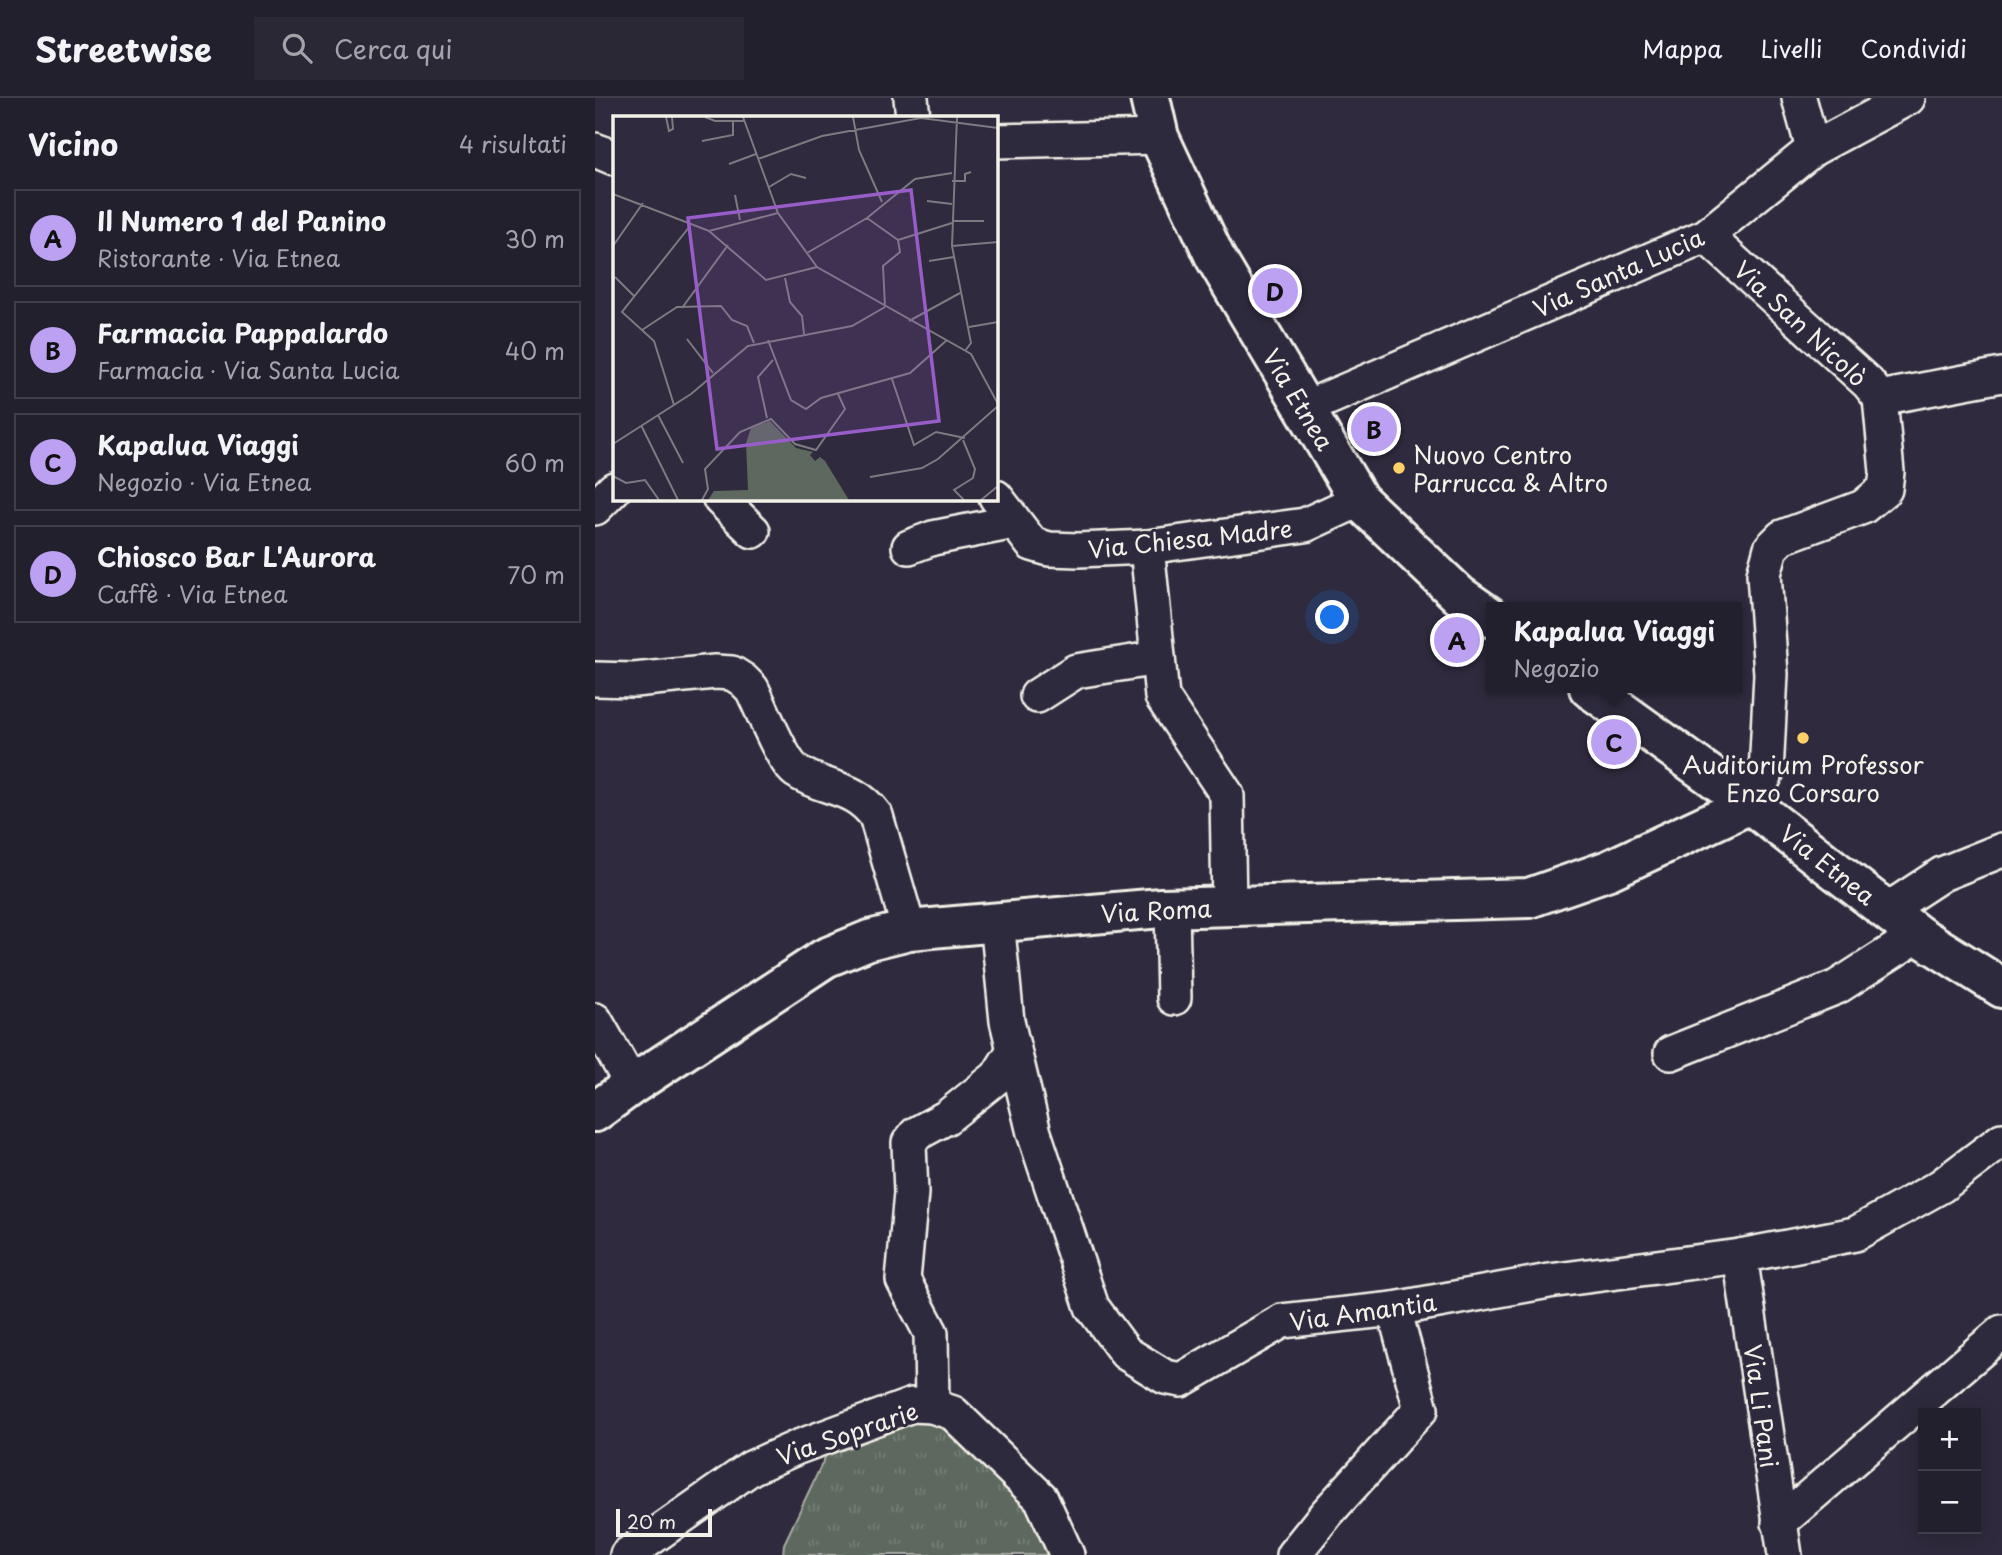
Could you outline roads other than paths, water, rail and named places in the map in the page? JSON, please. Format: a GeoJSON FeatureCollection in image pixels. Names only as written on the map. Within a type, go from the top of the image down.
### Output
{"type":"FeatureCollection","features":[{"type":"Feature","properties":{"kind":"main road","name":"Via Etnea"},"geometry":{"type":"LineString","coordinates":[[1150,98],[1159,137],[1215,257],[1359,500],[1459,595],[1486,614]]}},
{"type":"Feature","properties":{"kind":"main road","name":"Via Etnea"},"geometry":{"type":"LineString","coordinates":[[1596,693],[1750,804],[1918,934],[2002,988]]}},
{"type":"Feature","properties":{"kind":"main road","name":"Via Roma"},"geometry":{"type":"LineString","coordinates":[[595,1112],[825,958],[869,940],[909,930],[1172,908],[1529,898],[1609,870],[1750,804]]}},
{"type":"Feature","properties":{"kind":"street"},"geometry":{"type":"LineString","coordinates":[[911,98],[913,116]]}},
{"type":"Feature","properties":{"kind":"street"},"geometry":{"type":"LineString","coordinates":[[1799,98],[1813,149]]}},
{"type":"Feature","properties":{"kind":"street","name":"Via Santa Lucia"},"geometry":{"type":"LineString","coordinates":[[1305,408],[1706,236],[1813,149],[1908,98]]}},
{"type":"Feature","properties":{"kind":"street"},"geometry":{"type":"LineString","coordinates":[[997,141],[1159,137]]}},
{"type":"Feature","properties":{"kind":"street","name":"Via San Nicolò"},"geometry":{"type":"LineString","coordinates":[[1706,236],[1868,383],[1880,398],[1887,472],[1885,489],[1863,508],[1782,537],[1771,548],[1764,574],[1770,674],[1766,774],[1750,804]]}},
{"type":"Feature","properties":{"kind":"street"},"geometry":{"type":"LineString","coordinates":[[1880,398],[2002,375]]}},
{"type":"Feature","properties":{"kind":"street"},"geometry":{"type":"LineString","coordinates":[[595,508],[613,490]]}},
{"type":"Feature","properties":{"kind":"street"},"geometry":{"type":"LineString","coordinates":[[721,500],[753,531]]}},
{"type":"Feature","properties":{"kind":"street","name":"Via Chiesa Madre"},"geometry":{"type":"LineString","coordinates":[[1005,510],[1033,544],[1049,549],[1147,547],[1305,525],[1359,500]]}},
{"type":"Feature","properties":{"kind":"street"},"geometry":{"type":"LineString","coordinates":[[909,547],[1005,510]]}},
{"type":"Feature","properties":{"kind":"street"},"geometry":{"type":"LineString","coordinates":[[1147,547],[1162,697],[1227,795],[1229,906]]}},
{"type":"Feature","properties":{"kind":"street"},"geometry":{"type":"LineString","coordinates":[[1037,696],[1076,671],[1158,658]]}},
{"type":"Feature","properties":{"kind":"street"},"geometry":{"type":"LineString","coordinates":[[595,679],[634,680],[715,672],[732,673],[743,680],[752,689],[789,765],[807,777],[852,793],[867,803],[876,816],[909,930]]}},
{"type":"Feature","properties":{"kind":"street"},"geometry":{"type":"LineString","coordinates":[[1887,910],[1942,874],[2002,850]]}},
{"type":"Feature","properties":{"kind":"street"},"geometry":{"type":"LineString","coordinates":[[1172,908],[1174,999]]}},
{"type":"Feature","properties":{"kind":"street","name":"Via Amantia"},"geometry":{"type":"LineString","coordinates":[[997,921],[1006,1021],[1034,1133],[1093,1307],[1126,1353],[1165,1377],[1181,1380],[1282,1321],[1394,1309],[1549,1281],[1740,1256],[1855,1234],[1941,1186],[2002,1140]]}},
{"type":"Feature","properties":{"kind":"street"},"geometry":{"type":"LineString","coordinates":[[1671,1053],[1837,987],[1918,934]]}},
{"type":"Feature","properties":{"kind":"street"},"geometry":{"type":"LineString","coordinates":[[595,1020],[632,1085]]}},
{"type":"Feature","properties":{"kind":"street"},"geometry":{"type":"LineString","coordinates":[[932,1406],[931,1333],[903,1280],[911,1194],[909,1143],[916,1134],[947,1117],[997,1077],[1014,1050]]}},
{"type":"Feature","properties":{"kind":"street","name":"Via Li Pani"},"geometry":{"type":"LineString","coordinates":[[1740,1256],[1782,1539]]}},
{"type":"Feature","properties":{"kind":"street"},"geometry":{"type":"LineString","coordinates":[[1293,1555],[1326,1514],[1421,1409],[1394,1309]]}},
{"type":"Feature","properties":{"kind":"street"},"geometry":{"type":"LineString","coordinates":[[1782,1539],[2002,1332]]}},
{"type":"Feature","properties":{"kind":"street","name":"Via Soprarie"},"geometry":{"type":"LineString","coordinates":[[627,1555],[751,1468],[798,1447],[912,1405],[932,1406],[953,1413],[1041,1498],[1067,1555]]}},
{"type":"Feature","properties":{"kind":"place","name":"Chiosco Bar L'Aurora"},"geometry":{"type":"Point","coordinates":[1275,291]}},
{"type":"Feature","properties":{"kind":"place","name":"Farmacia Pappalardo"},"geometry":{"type":"Point","coordinates":[1374,429]}},
{"type":"Feature","properties":{"kind":"place","name":"Nuovo Centro Parrucca & Altro"},"geometry":{"type":"Point","coordinates":[1399,468]}},
{"type":"Feature","properties":{"kind":"place","name":"Il Numero 1 del Panino"},"geometry":{"type":"Point","coordinates":[1457,640]}},
{"type":"Feature","properties":{"kind":"place","name":"Auditorium Professor Enzo Corsaro"},"geometry":{"type":"Point","coordinates":[1803,738]}},
{"type":"Feature","properties":{"kind":"place","name":"Kapalua Viaggi"},"geometry":{"type":"Point","coordinates":[1614,742]}}]}
